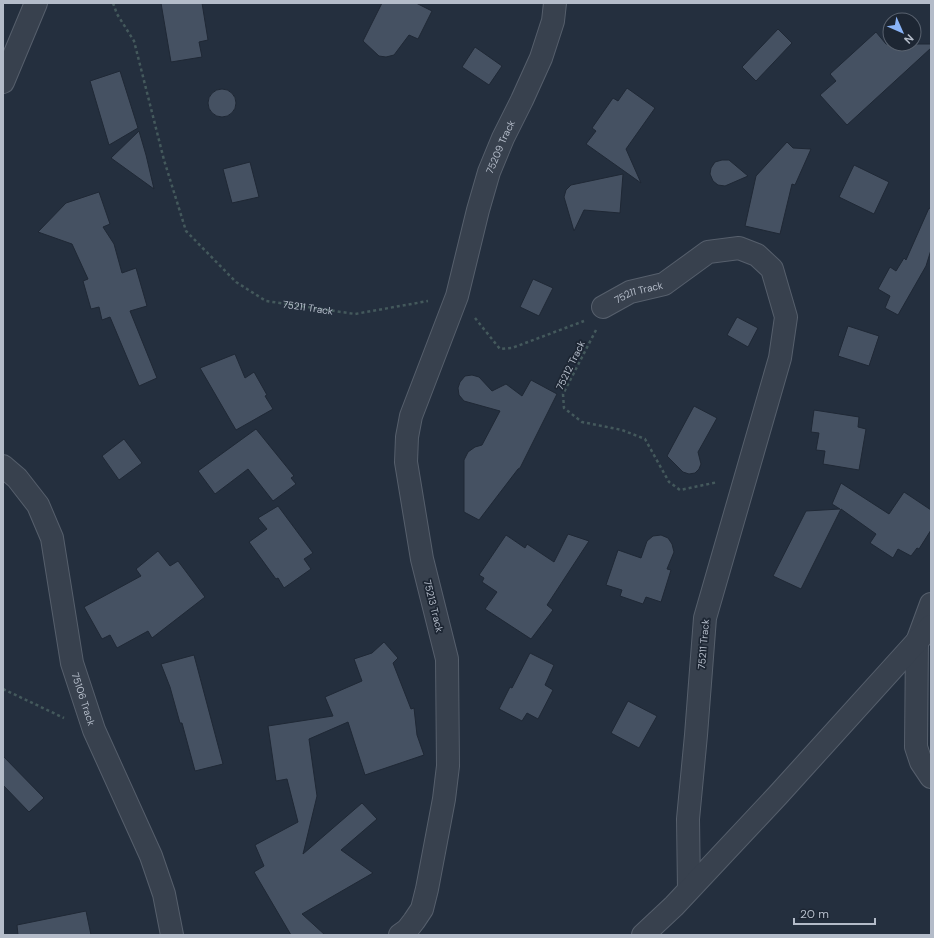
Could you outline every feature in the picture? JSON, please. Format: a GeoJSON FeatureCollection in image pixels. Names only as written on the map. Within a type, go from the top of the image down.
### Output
{"type":"FeatureCollection","features":[{"type":"Feature","properties":{"kind":"street"},"geometry":{"type":"LineString","coordinates":[[3,82],[36,3]]}},
{"type":"Feature","properties":{"kind":"street","name":"75209 Track"},"geometry":{"type":"LineString","coordinates":[[457,296],[489,172],[503,138],[541,58],[553,21],[555,3]]}},
{"type":"Feature","properties":{"kind":"street","name":"75211 Track"},"geometry":{"type":"LineString","coordinates":[[603,307],[630,292],[664,284],[708,252],[739,248],[757,255],[772,269],[786,317],[780,358],[705,618],[688,818],[689,889]]}},
{"type":"Feature","properties":{"kind":"street","name":"75213 Track"},"geometry":{"type":"LineString","coordinates":[[407,928],[422,909],[444,799],[448,766],[448,688],[447,659],[422,559],[412,500],[406,462],[407,437],[411,416],[457,296]]}},
{"type":"Feature","properties":{"kind":"street","name":"75106 Track"},"geometry":{"type":"LineString","coordinates":[[3,466],[17,478],[38,504],[52,538],[72,663],[94,730],[151,856],[164,894],[172,935]]}},
{"type":"Feature","properties":{"kind":"street"},"geometry":{"type":"LineString","coordinates":[[931,604],[924,634],[916,747],[921,762],[931,777]]}},
{"type":"Feature","properties":{"kind":"street"},"geometry":{"type":"LineString","coordinates":[[643,935],[674,906],[778,795],[924,634]]}},
{"type":"Feature","properties":{"kind":"path","name":"75211 Track"},"geometry":{"type":"LineString","coordinates":[[113,3],[117,14],[134,41],[164,160],[186,231],[236,282],[266,301],[355,314],[457,296],[500,349],[512,348],[589,319],[603,307]]}},
{"type":"Feature","properties":{"kind":"path","name":"75212 Track"},"geometry":{"type":"LineString","coordinates":[[603,307],[595,331],[563,394],[564,408],[582,422],[622,430],[645,439],[669,482],[680,490],[720,482],[731,485],[741,493]]}},
{"type":"Feature","properties":{"kind":"path"},"geometry":{"type":"LineString","coordinates":[[3,688],[63,718],[94,730]]}},
{"type":"Feature","properties":{"kind":"building"},"geometry":{"type":"Polygon","coordinates":[[[161,3],[202,3],[208,40],[199,42],[202,57],[171,62],[161,3]]]}},
{"type":"Feature","properties":{"kind":"building"},"geometry":{"type":"Polygon","coordinates":[[[382,3],[416,3],[432,11],[418,39],[409,35],[394,55],[386,57],[379,56],[363,41],[382,3]]]}},
{"type":"Feature","properties":{"kind":"building"},"geometry":{"type":"Polygon","coordinates":[[[778,29],[792,43],[756,81],[742,67],[778,29]]]}},
{"type":"Feature","properties":{"kind":"building"},"geometry":{"type":"Polygon","coordinates":[[[876,32],[882,39],[882,52],[922,52],[922,44],[931,44],[931,48],[847,125],[820,95],[836,81],[830,74],[876,32]]]}},
{"type":"Feature","properties":{"kind":"building"},"geometry":{"type":"Polygon","coordinates":[[[475,47],[502,66],[489,85],[462,67],[475,47]]]}},
{"type":"Feature","properties":{"kind":"building"},"geometry":{"type":"Polygon","coordinates":[[[120,71],[138,128],[109,145],[90,81],[120,71]]]}},
{"type":"Feature","properties":{"kind":"building"},"geometry":{"type":"Polygon","coordinates":[[[627,88],[655,108],[626,149],[641,183],[586,144],[596,131],[592,128],[613,98],[618,101],[627,88]]]}},
{"type":"Feature","properties":{"kind":"building"},"geometry":{"type":"Polygon","coordinates":[[[222,89],[232,93],[236,103],[232,113],[222,117],[212,113],[208,103],[212,93],[222,89]]]}},
{"type":"Feature","properties":{"kind":"building"},"geometry":{"type":"Polygon","coordinates":[[[139,131],[146,155],[154,189],[111,158],[139,131]]]}},
{"type":"Feature","properties":{"kind":"building"},"geometry":{"type":"Polygon","coordinates":[[[787,142],[793,148],[811,149],[795,185],[792,184],[780,234],[745,226],[756,176],[787,142]]]}},
{"type":"Feature","properties":{"kind":"building"},"geometry":{"type":"Polygon","coordinates":[[[729,160],[748,176],[725,186],[718,185],[713,181],[710,174],[711,168],[715,162],[729,160]]]}},
{"type":"Feature","properties":{"kind":"building"},"geometry":{"type":"Polygon","coordinates":[[[250,162],[259,197],[232,203],[223,169],[250,162]]]}},
{"type":"Feature","properties":{"kind":"building"},"geometry":{"type":"Polygon","coordinates":[[[854,165],[889,182],[874,214],[839,197],[854,165]]]}},
{"type":"Feature","properties":{"kind":"building"},"geometry":{"type":"Polygon","coordinates":[[[623,174],[620,213],[584,210],[574,231],[564,197],[566,190],[571,185],[623,174]]]}},
{"type":"Feature","properties":{"kind":"building"},"geometry":{"type":"Polygon","coordinates":[[[99,192],[110,224],[103,227],[114,244],[122,273],[136,268],[147,306],[130,311],[157,378],[139,386],[110,317],[102,320],[99,307],[91,309],[83,281],[88,279],[72,244],[38,232],[66,203],[99,192]]]}},
{"type":"Feature","properties":{"kind":"building"},"geometry":{"type":"Polygon","coordinates":[[[929,208],[931,209],[931,250],[926,266],[898,315],[885,308],[890,296],[878,289],[890,267],[896,271],[904,258],[906,260],[929,208]]]}},
{"type":"Feature","properties":{"kind":"building"},"geometry":{"type":"Polygon","coordinates":[[[533,279],[553,288],[539,316],[520,307],[533,279]]]}},
{"type":"Feature","properties":{"kind":"building"},"geometry":{"type":"Polygon","coordinates":[[[737,317],[758,328],[748,347],[727,335],[737,317]]]}},
{"type":"Feature","properties":{"kind":"building"},"geometry":{"type":"Polygon","coordinates":[[[848,326],[879,336],[869,366],[838,356],[848,326]]]}},
{"type":"Feature","properties":{"kind":"building"},"geometry":{"type":"Polygon","coordinates":[[[235,354],[245,378],[254,372],[273,409],[236,430],[200,368],[235,354]]]}},
{"type":"Feature","properties":{"kind":"building"},"geometry":{"type":"Polygon","coordinates":[[[472,375],[479,377],[492,391],[506,384],[522,396],[531,380],[557,394],[520,468],[479,520],[464,512],[464,460],[468,452],[475,447],[482,445],[500,411],[464,401],[459,395],[458,388],[460,382],[465,376],[472,375]]]}},
{"type":"Feature","properties":{"kind":"building"},"geometry":{"type":"Polygon","coordinates":[[[694,406],[717,418],[698,452],[701,464],[699,469],[695,473],[689,474],[683,472],[667,456],[694,406]]]}},
{"type":"Feature","properties":{"kind":"building"},"geometry":{"type":"Polygon","coordinates":[[[814,410],[859,417],[858,427],[866,429],[859,470],[823,464],[825,451],[816,450],[819,433],[811,432],[814,410]]]}},
{"type":"Feature","properties":{"kind":"building"},"geometry":{"type":"Polygon","coordinates":[[[256,429],[294,476],[291,478],[296,484],[273,501],[248,469],[215,494],[198,471],[256,429]]]}},
{"type":"Feature","properties":{"kind":"building"},"geometry":{"type":"Polygon","coordinates":[[[124,439],[142,463],[119,480],[102,456],[124,439]]]}},
{"type":"Feature","properties":{"kind":"building"},"geometry":{"type":"Polygon","coordinates":[[[841,483],[889,514],[904,492],[931,510],[931,530],[919,549],[917,548],[911,556],[898,549],[893,558],[870,543],[876,534],[841,509],[801,589],[773,576],[806,511],[840,509],[832,504],[841,483]]]}},
{"type":"Feature","properties":{"kind":"building"},"geometry":{"type":"Polygon","coordinates":[[[278,506],[313,553],[304,559],[311,569],[284,588],[278,578],[276,579],[249,542],[267,529],[258,518],[278,506]]]}},
{"type":"Feature","properties":{"kind":"building"},"geometry":{"type":"Polygon","coordinates":[[[568,534],[589,541],[547,605],[553,610],[531,639],[485,609],[497,592],[482,582],[484,578],[479,575],[506,535],[525,548],[527,544],[554,562],[568,534]]]}},
{"type":"Feature","properties":{"kind":"building"},"geometry":{"type":"Polygon","coordinates":[[[661,535],[668,538],[672,544],[674,552],[667,569],[671,570],[661,602],[646,597],[643,604],[620,596],[622,590],[606,585],[618,550],[641,558],[647,541],[653,536],[661,535]]]}},
{"type":"Feature","properties":{"kind":"building"},"geometry":{"type":"Polygon","coordinates":[[[158,551],[170,566],[178,561],[205,597],[152,638],[148,631],[117,648],[110,635],[102,639],[84,607],[141,576],[136,569],[158,551]]]}},
{"type":"Feature","properties":{"kind":"building"},"geometry":{"type":"Polygon","coordinates":[[[384,642],[398,658],[393,663],[411,709],[414,708],[417,735],[424,755],[365,775],[348,722],[309,739],[317,796],[303,854],[362,803],[377,819],[341,850],[373,873],[302,914],[325,935],[291,935],[254,872],[264,866],[255,845],[298,822],[287,779],[276,781],[268,726],[333,716],[325,697],[362,681],[354,659],[372,653],[384,642]]]}},
{"type":"Feature","properties":{"kind":"building"},"geometry":{"type":"Polygon","coordinates":[[[530,653],[554,665],[545,685],[553,690],[538,719],[527,713],[522,721],[499,709],[510,687],[512,688],[530,653]]]}},
{"type":"Feature","properties":{"kind":"building"},"geometry":{"type":"Polygon","coordinates":[[[194,655],[223,764],[195,771],[182,723],[180,723],[170,687],[161,664],[194,655]]]}},
{"type":"Feature","properties":{"kind":"building"},"geometry":{"type":"Polygon","coordinates":[[[628,701],[657,716],[639,748],[611,733],[628,701]]]}},
{"type":"Feature","properties":{"kind":"building"},"geometry":{"type":"Polygon","coordinates":[[[3,756],[44,798],[29,812],[3,785],[3,756]]]}},
{"type":"Feature","properties":{"kind":"building"},"geometry":{"type":"Polygon","coordinates":[[[86,911],[91,935],[18,935],[17,925],[86,911]]]}}]}
